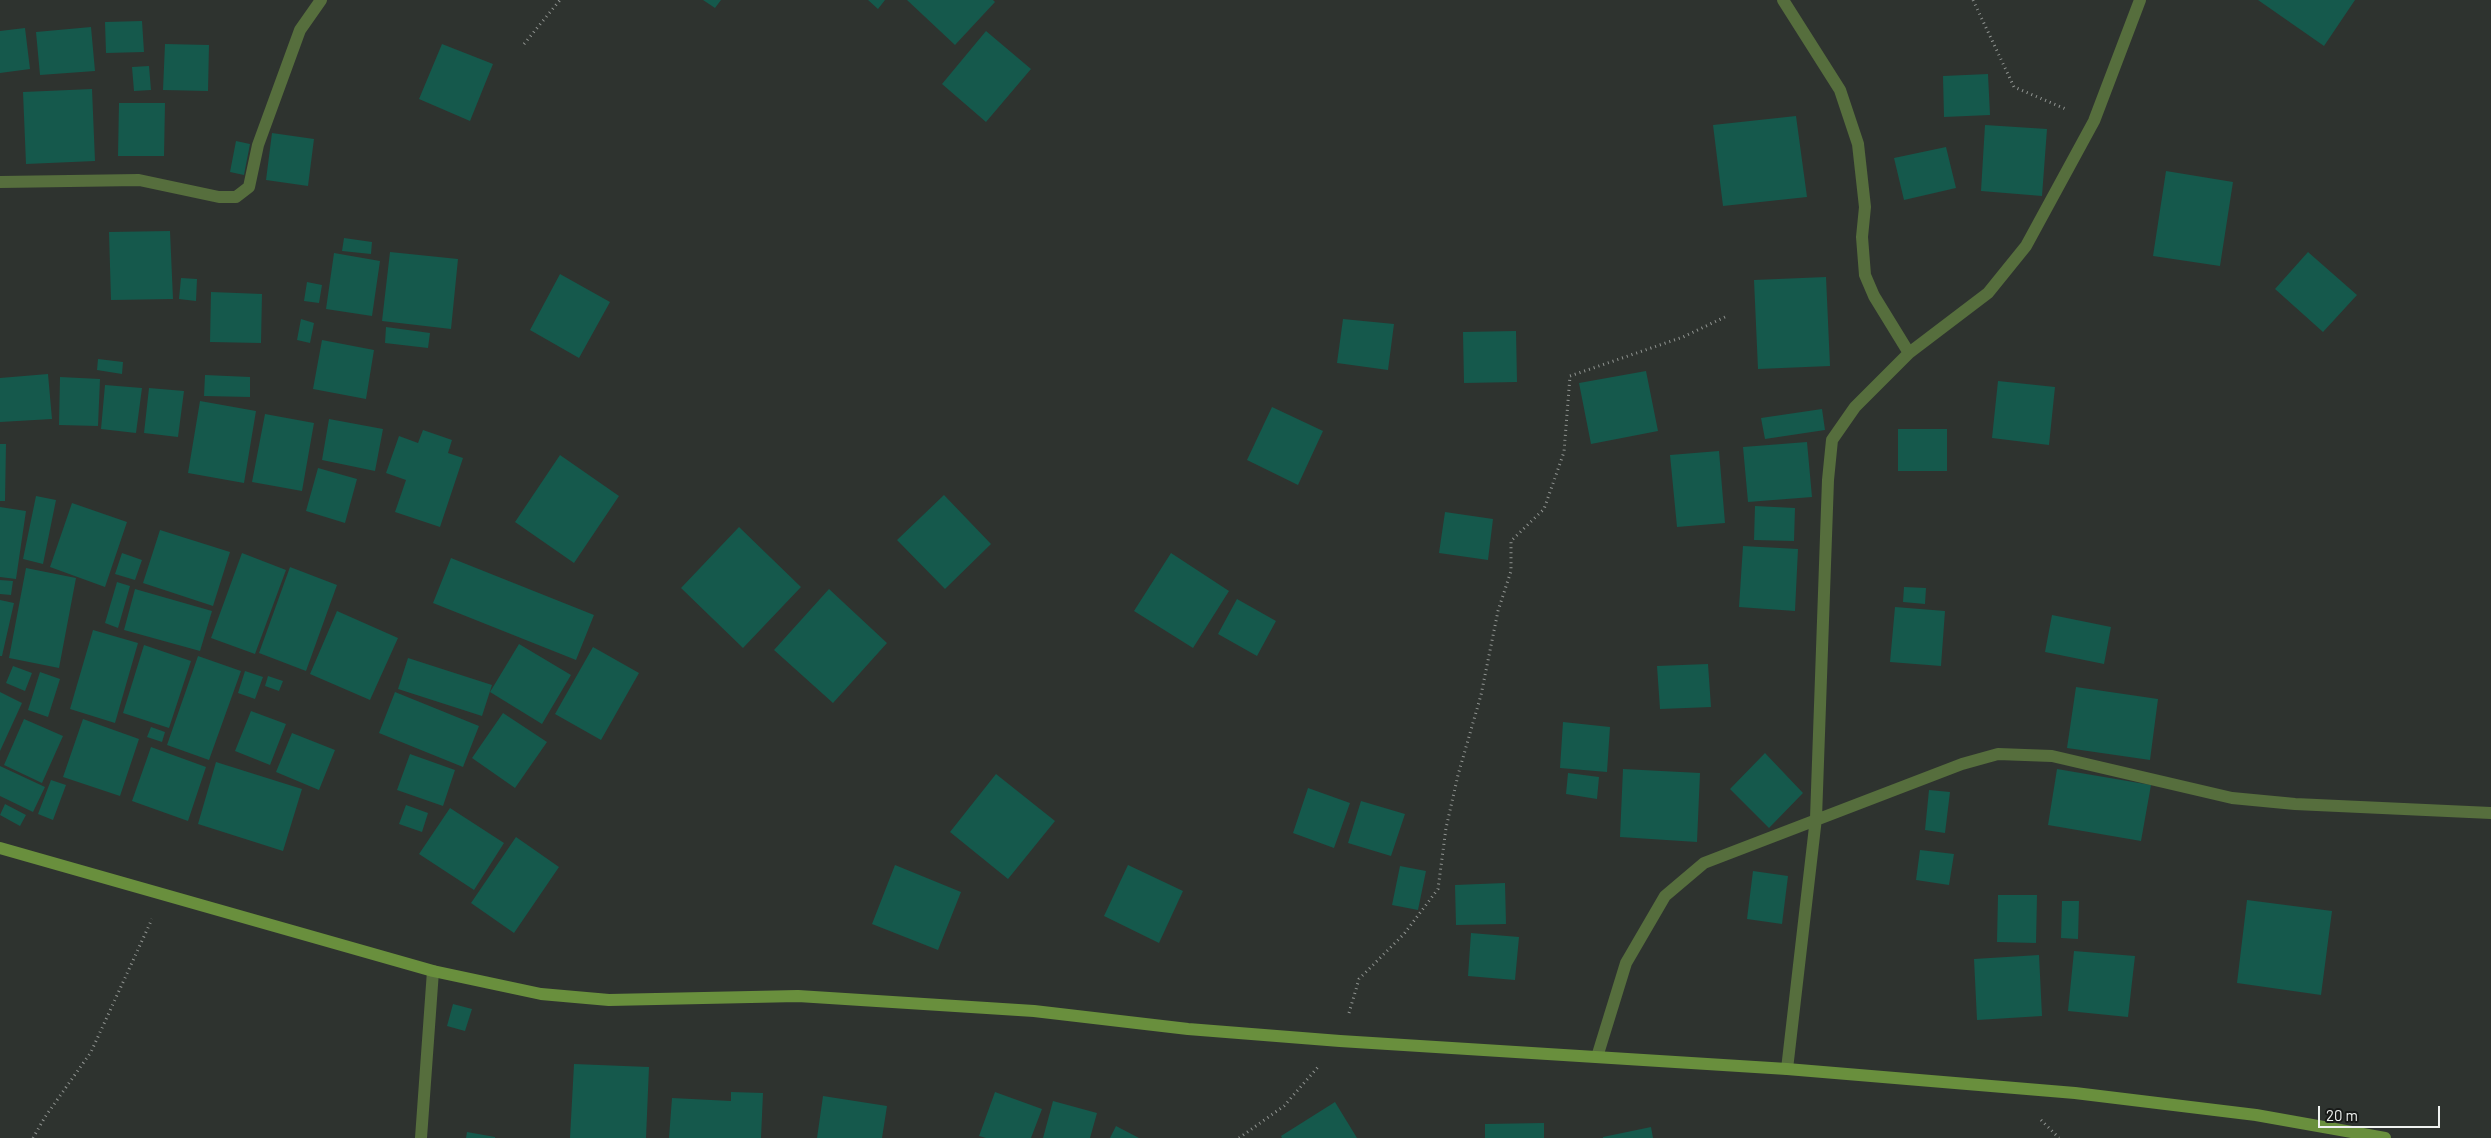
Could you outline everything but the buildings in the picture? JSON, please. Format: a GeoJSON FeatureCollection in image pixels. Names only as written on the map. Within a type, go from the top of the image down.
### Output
{"type":"FeatureCollection","features":[{"type":"Feature","properties":{"kind":"street"},"geometry":{"type":"LineString","coordinates":[[0,182],[139,180],[219,197],[236,197],[249,187],[258,145],[300,30],[321,0]]}},
{"type":"Feature","properties":{"kind":"street"},"geometry":{"type":"LineString","coordinates":[[1782,0],[1840,90],[1858,144],[1866,207],[1862,238],[1865,275],[1874,296],[1909,353]]}},
{"type":"Feature","properties":{"kind":"street"},"geometry":{"type":"LineString","coordinates":[[1787,1069],[1816,818],[1828,480],[1832,440],[1855,407],[1909,353],[1988,293],[2026,246],[2094,121],[2140,0]]}},
{"type":"Feature","properties":{"kind":"street"},"geometry":{"type":"LineString","coordinates":[[1597,1057],[1626,963],[1665,896],[1704,863],[1816,818],[1962,764],[1998,754],[2052,756],[2232,798],[2295,804],[2491,813]]}},
{"type":"Feature","properties":{"kind":"street"},"geometry":{"type":"LineString","coordinates":[[0,848],[163,896],[319,937],[433,971],[541,994],[609,1000],[798,996],[1034,1011],[1188,1029],[1340,1041],[1787,1069],[2075,1093],[2256,1115],[2384,1138]]}},
{"type":"Feature","properties":{"kind":"street"},"geometry":{"type":"LineString","coordinates":[[421,1138],[433,971]]}},
{"type":"Feature","properties":{"kind":"path"},"geometry":{"type":"LineString","coordinates":[[524,44],[560,0]]}},
{"type":"Feature","properties":{"kind":"path"},"geometry":{"type":"LineString","coordinates":[[1973,0],[2014,87],[2094,121]]}},
{"type":"Feature","properties":{"kind":"path"},"geometry":{"type":"LineString","coordinates":[[1239,1138],[1284,1106],[1340,1041],[1359,979],[1404,934],[1438,889],[1446,828],[1458,775],[1481,695],[1498,611],[1510,572],[1511,541],[1544,509],[1564,452],[1570,376],[1683,337],[1725,317]]}},
{"type":"Feature","properties":{"kind":"path"},"geometry":{"type":"LineString","coordinates":[[33,1138],[45,1117],[91,1052],[163,896]]}}]}
